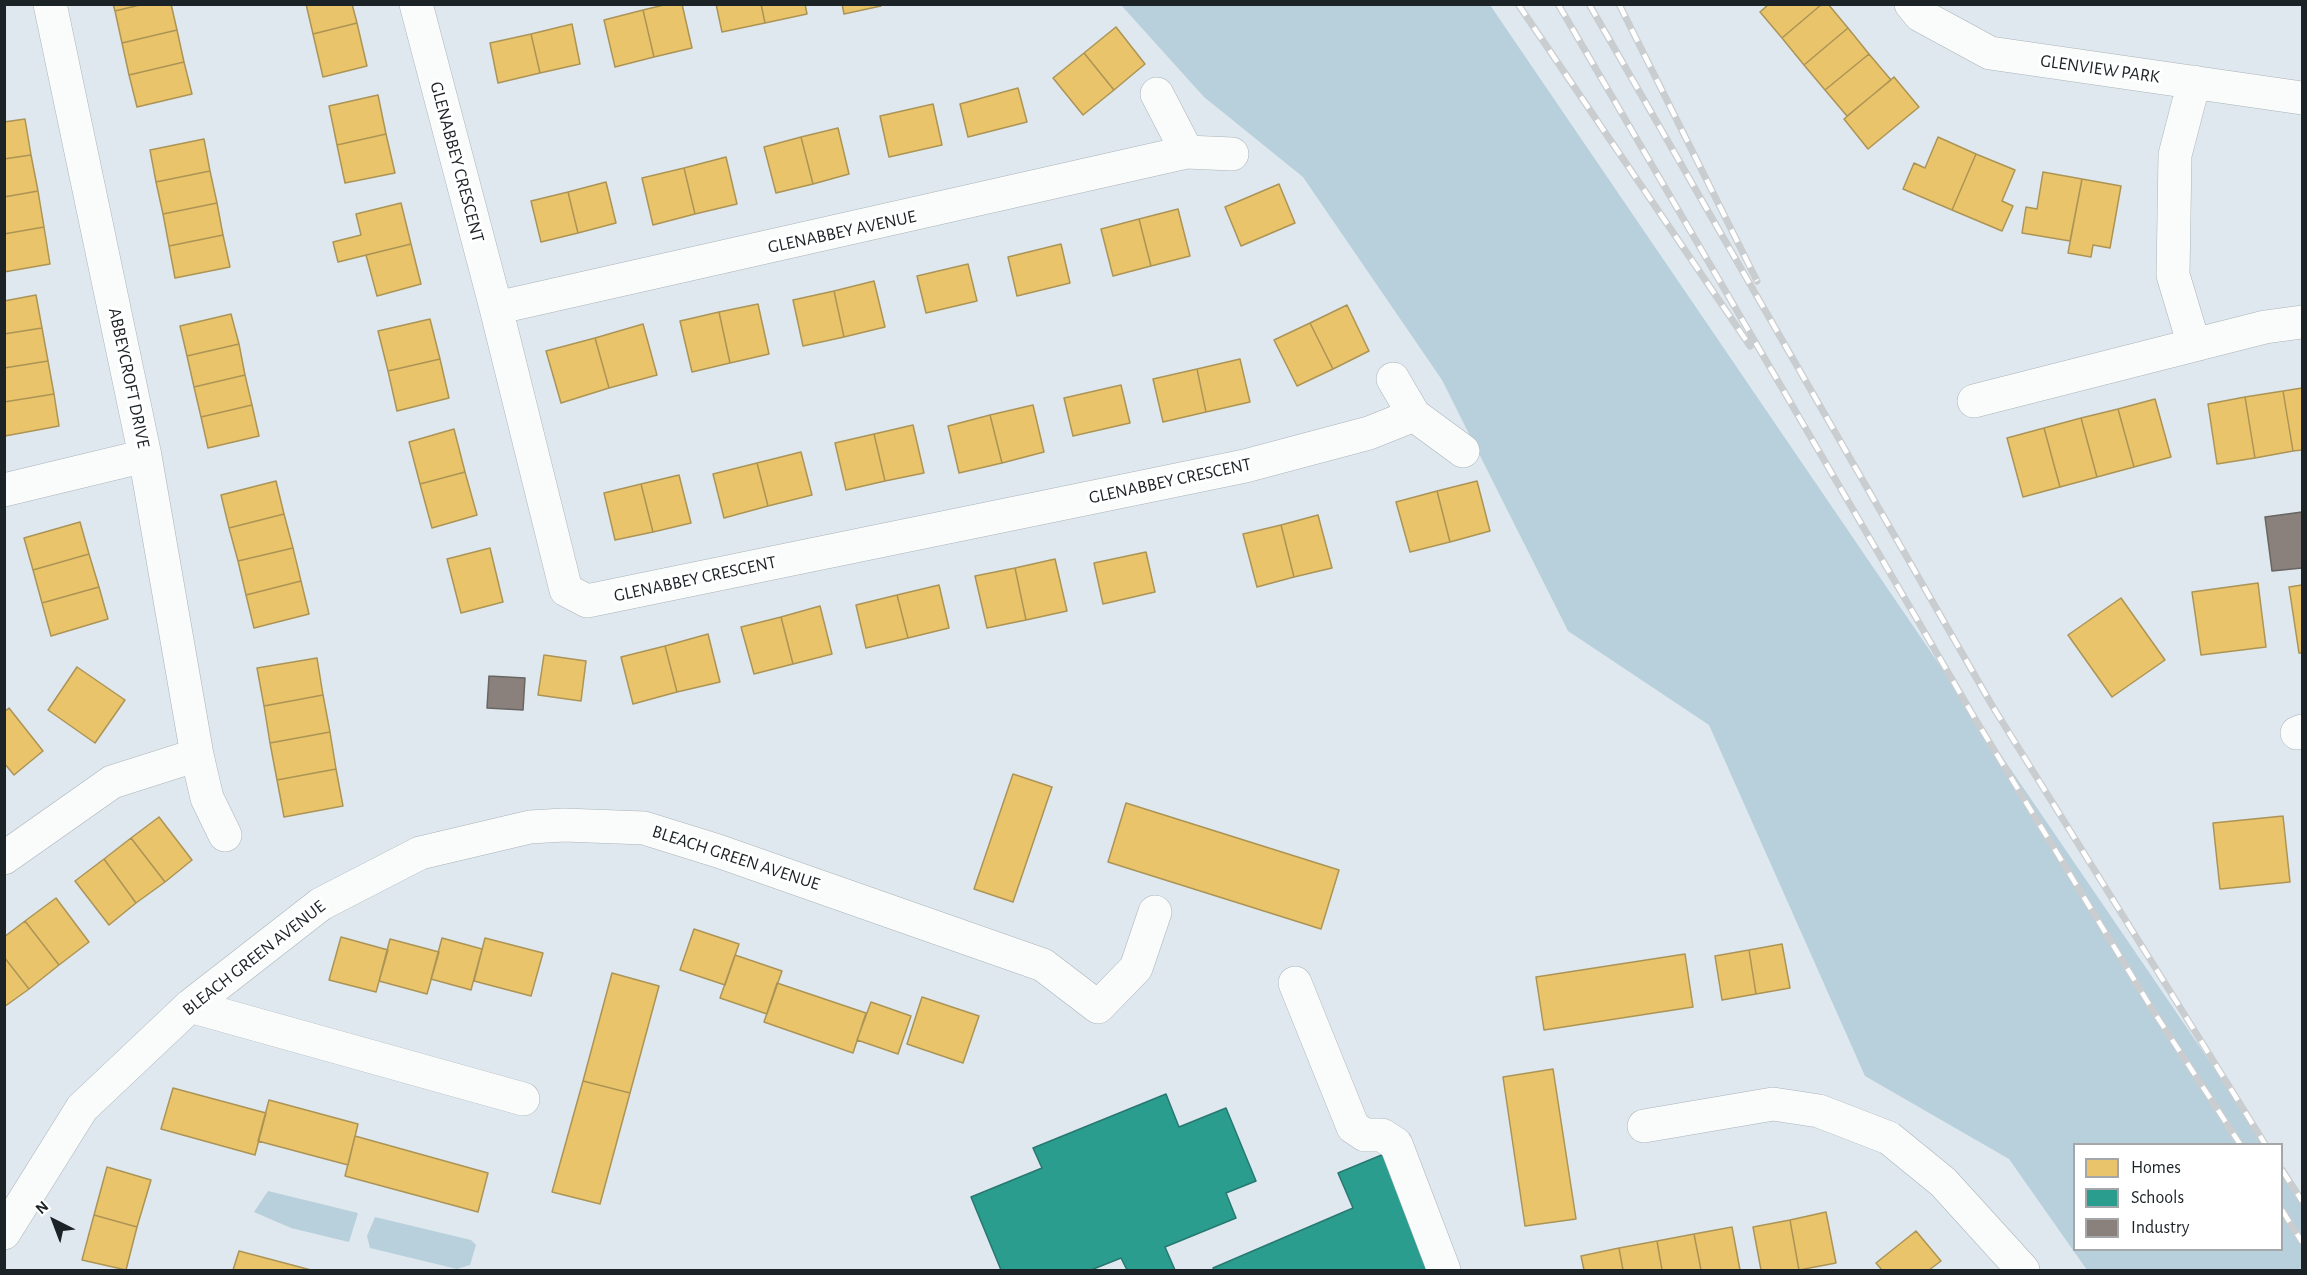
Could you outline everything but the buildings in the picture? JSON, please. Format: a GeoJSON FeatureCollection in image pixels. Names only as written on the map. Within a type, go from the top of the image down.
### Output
{"type":"FeatureCollection","features":[{"type":"Feature","properties":{"kind":"street","name":"ABBEYCROFT DRIVE"},"geometry":{"type":"LineString","coordinates":[[50,4],[145,456],[197,754],[207,798],[225,836]]}},
{"type":"Feature","properties":{"kind":"street","name":"GLENVIEW PARK"},"geometry":{"type":"LineString","coordinates":[[1911,4],[1920,15],[1990,53],[2302,98]]}},
{"type":"Feature","properties":{"kind":"street","name":"GLENABBEY CRESCENT"},"geometry":{"type":"LineString","coordinates":[[417,5],[566,590],[587,601],[1245,466],[1369,433],[1414,415]]}},
{"type":"Feature","properties":{"kind":"street"},"geometry":{"type":"LineString","coordinates":[[2194,82],[2175,155],[2173,275],[2194,345]]}},
{"type":"Feature","properties":{"kind":"street"},"geometry":{"type":"LineString","coordinates":[[1157,94],[1187,152]]}},
{"type":"Feature","properties":{"kind":"street","name":"GLENABBEY AVENUE"},"geometry":{"type":"LineString","coordinates":[[496,308],[1187,152],[1232,154]]}},
{"type":"Feature","properties":{"kind":"street"},"geometry":{"type":"LineString","coordinates":[[1974,401],[2265,327],[2302,322]]}},
{"type":"Feature","properties":{"kind":"street"},"geometry":{"type":"LineString","coordinates":[[1393,379],[1414,415],[1463,451]]}},
{"type":"Feature","properties":{"kind":"street"},"geometry":{"type":"LineString","coordinates":[[4,490],[145,456]]}},
{"type":"Feature","properties":{"kind":"street"},"geometry":{"type":"LineString","coordinates":[[4,858],[112,782],[197,754]]}},
{"type":"Feature","properties":{"kind":"street","name":"BLEACH GREEN AVENUE"},"geometry":{"type":"LineString","coordinates":[[4,1233],[82,1108],[190,1006],[321,904],[420,853],[530,827],[564,825],[644,828],[718,850],[1043,965],[1098,1007],[1136,968],[1155,912]]}},
{"type":"Feature","properties":{"kind":"street"},"geometry":{"type":"LineString","coordinates":[[1295,983],[1353,1127],[1365,1135],[1382,1136],[1396,1144],[1444,1270]]}},
{"type":"Feature","properties":{"kind":"street"},"geometry":{"type":"LineString","coordinates":[[190,1006],[523,1099]]}},
{"type":"Feature","properties":{"kind":"street"},"geometry":{"type":"LineString","coordinates":[[1644,1126],[1773,1104],[1819,1111],[1889,1138],[1943,1182],[2023,1270]]}},
{"type":"Feature","properties":{"kind":"shaded area"},"geometry":{"type":"Polygon","coordinates":[[[1121,5],[1490,5],[2265,1143],[2073,1143],[2073,1250],[2009,1159],[1865,1076],[1709,725],[1568,631],[1442,380],[1303,177],[1204,97],[1121,5]]]}},
{"type":"Feature","properties":{"kind":"shaded area"},"geometry":{"type":"Polygon","coordinates":[[[2283,1169],[2302,1198],[2302,1270],[2087,1270],[2074,1251],[2283,1251],[2283,1169]]]}},
{"type":"Feature","properties":{"kind":"shaded area"},"geometry":{"type":"Polygon","coordinates":[[[268,1191],[358,1213],[349,1242],[291,1228],[254,1212],[268,1191]]]}},
{"type":"Feature","properties":{"kind":"shaded area"},"geometry":{"type":"Polygon","coordinates":[[[375,1217],[471,1240],[476,1245],[470,1265],[457,1269],[370,1248],[367,1236],[375,1217]]]}},
{"type":"Feature","properties":{"kind":"railway"},"geometry":{"type":"LineString","coordinates":[[1518,4],[1750,346]]}},
{"type":"Feature","properties":{"kind":"railway"},"geometry":{"type":"LineString","coordinates":[[1558,4],[1974,717],[2152,1009],[2239,1143]]}},
{"type":"Feature","properties":{"kind":"railway"},"geometry":{"type":"LineString","coordinates":[[1589,4],[1993,707],[2264,1143]]}},
{"type":"Feature","properties":{"kind":"railway"},"geometry":{"type":"LineString","coordinates":[[1619,4],[1757,281]]}},
{"type":"Feature","properties":{"kind":"railway"},"geometry":{"type":"LineString","coordinates":[[2283,1172],[2302,1201]]}},
{"type":"Feature","properties":{"kind":"railway"},"geometry":{"type":"LineString","coordinates":[[2283,1212],[2302,1242]]}}]}
